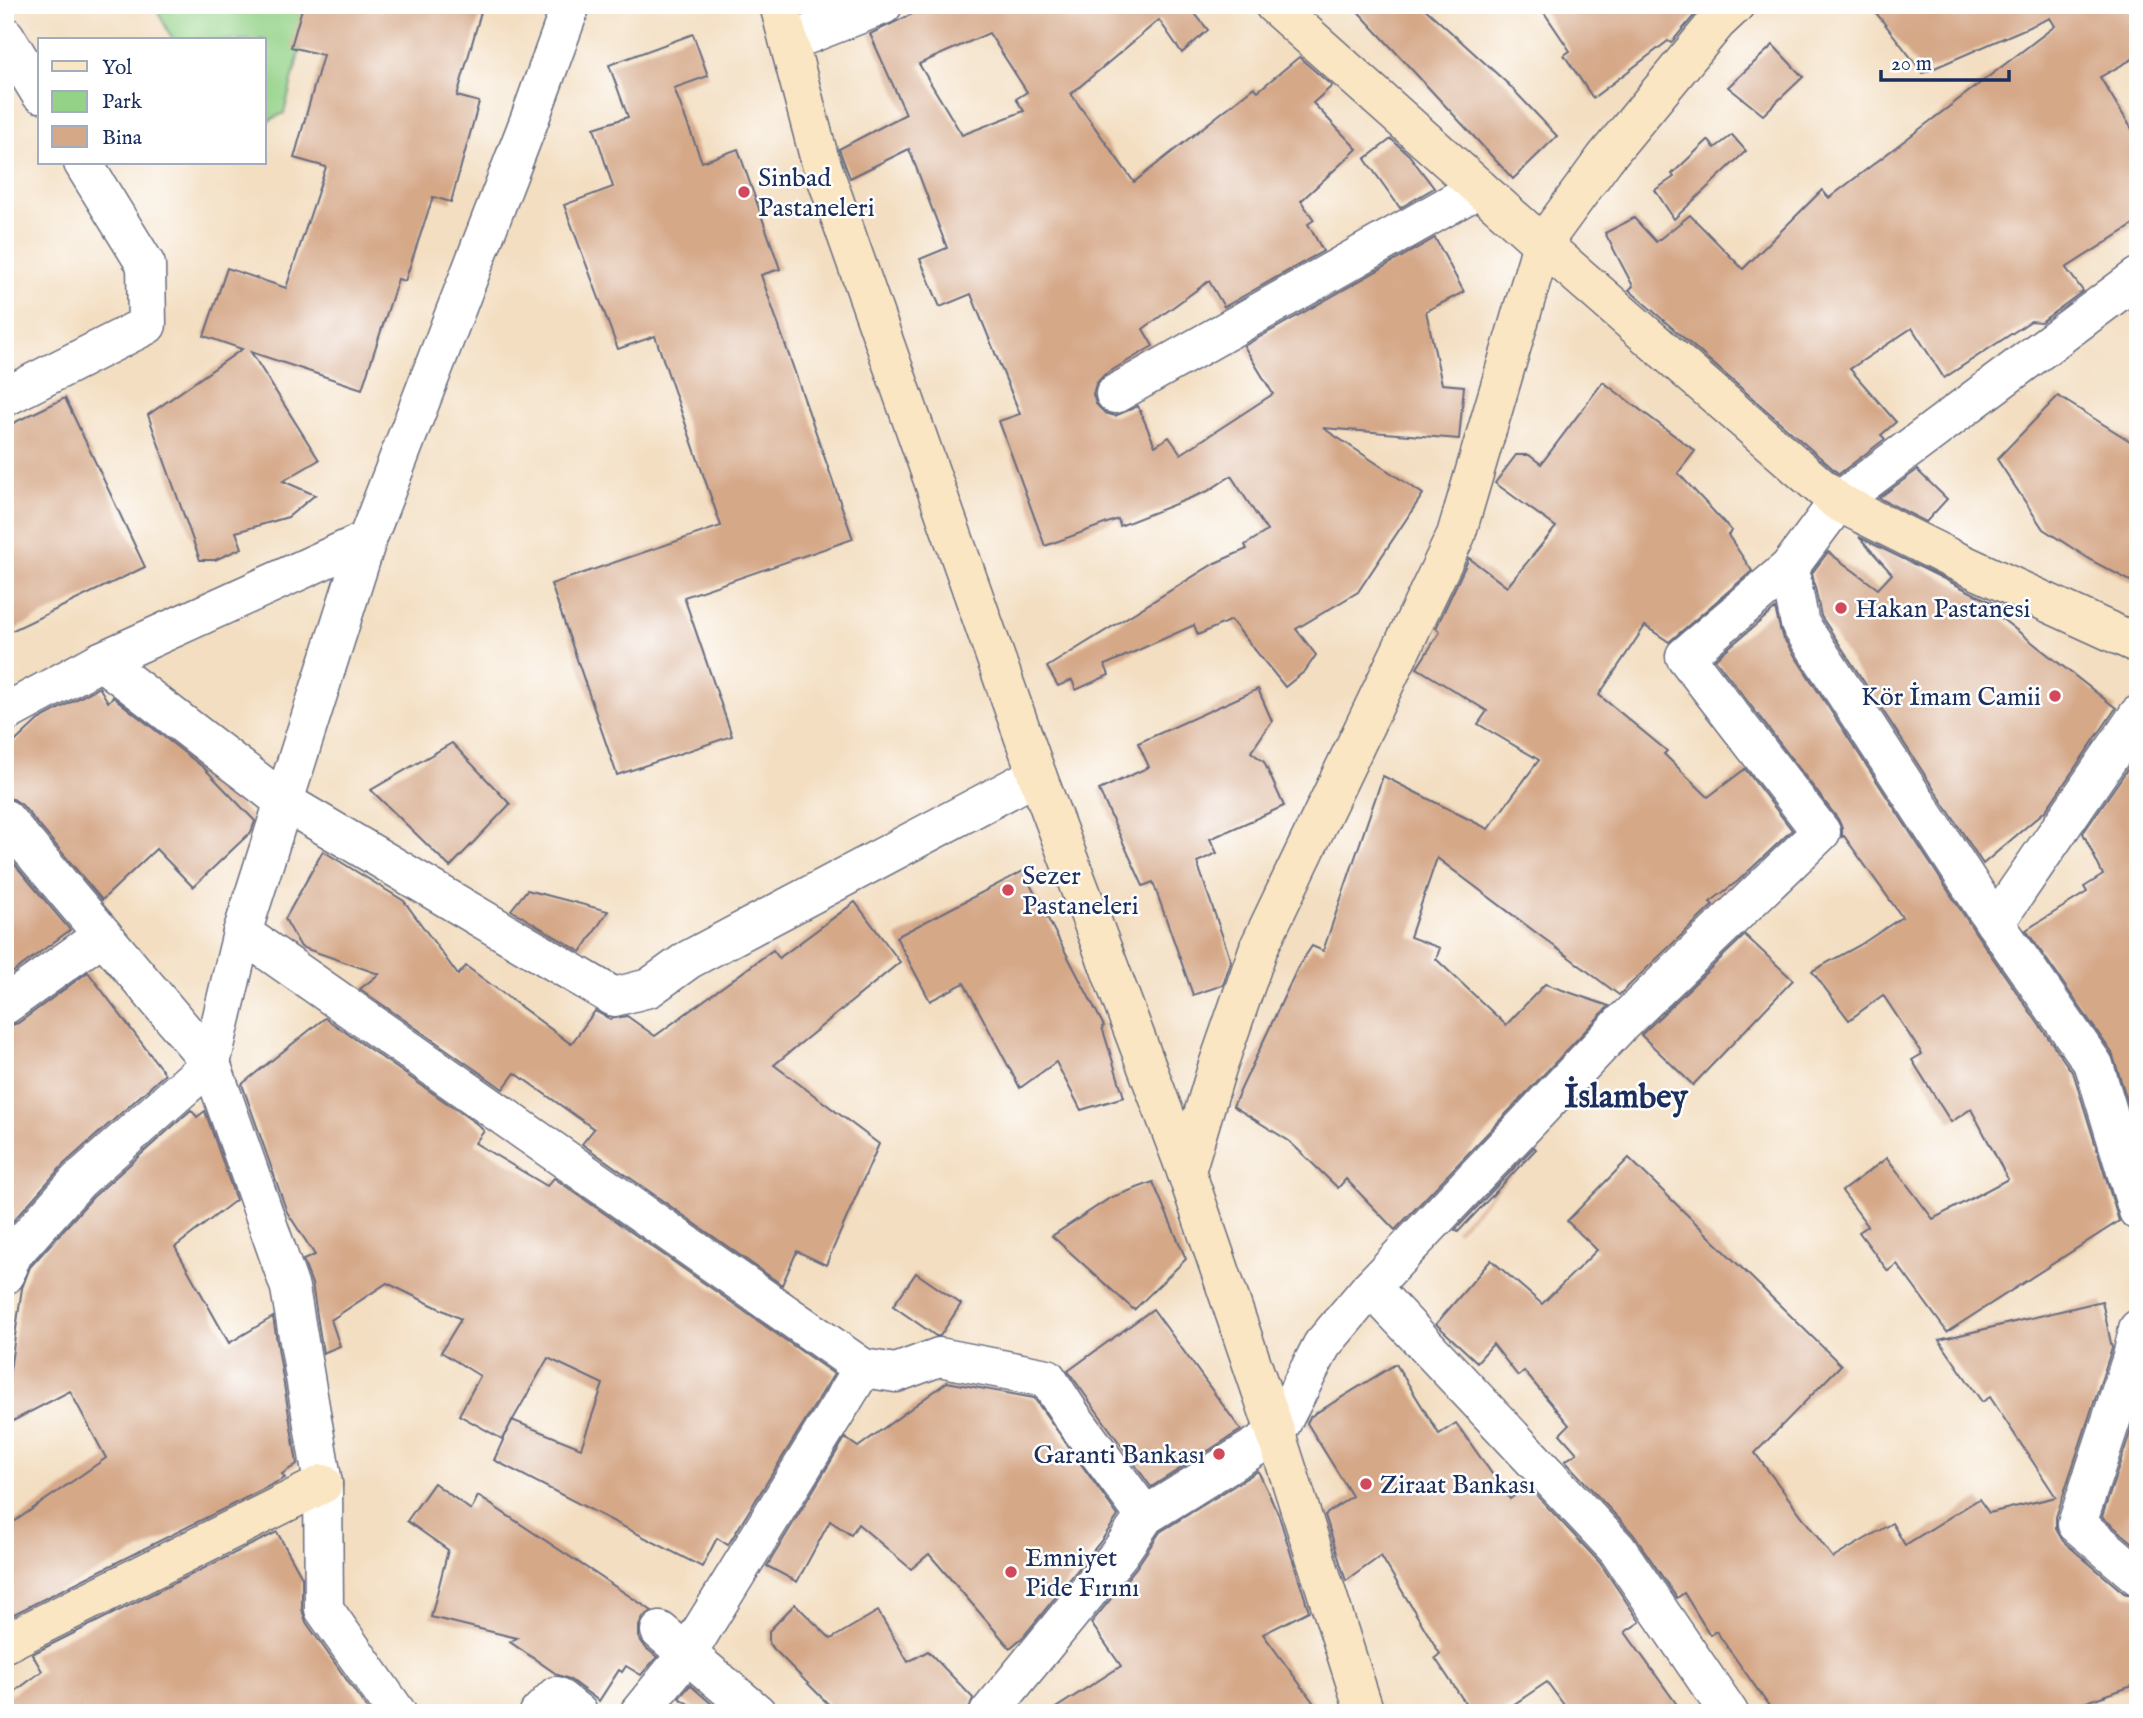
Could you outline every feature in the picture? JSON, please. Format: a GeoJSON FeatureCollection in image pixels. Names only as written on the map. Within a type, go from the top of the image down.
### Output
{"type":"FeatureCollection","features":[{"type":"Feature","properties":{"kind":"street"},"geometry":{"type":"LineString","coordinates":[[5,1275],[10,1256],[78,1181],[211,1063],[242,933],[367,540],[529,121],[570,5]]}},
{"type":"Feature","properties":{"kind":"street"},"geometry":{"type":"LineString","coordinates":[[779,5],[819,157],[1037,775],[1186,1171],[1276,1434],[1365,1713]]}},
{"type":"Feature","properties":{"kind":"street"},"geometry":{"type":"LineString","coordinates":[[789,42],[883,5]]}},
{"type":"Feature","properties":{"kind":"street"},"geometry":{"type":"LineString","coordinates":[[1274,5],[1542,244],[1838,502],[1950,558],[2138,644]]}},
{"type":"Feature","properties":{"kind":"street"},"geometry":{"type":"LineString","coordinates":[[1186,1171],[1217,1068],[1259,947],[1455,535],[1542,244],[1718,11]]}},
{"type":"Feature","properties":{"kind":"street"},"geometry":{"type":"LineString","coordinates":[[5,36],[38,90]]}},
{"type":"Feature","properties":{"kind":"street"},"geometry":{"type":"LineString","coordinates":[[5,397],[147,326],[145,265],[84,164]]}},
{"type":"Feature","properties":{"kind":"street"},"geometry":{"type":"LineString","coordinates":[[1115,394],[1479,188]]}},
{"type":"Feature","properties":{"kind":"street"},"geometry":{"type":"LineString","coordinates":[[989,1713],[1119,1554],[1145,1516],[1276,1434],[1322,1345],[1371,1287],[1620,1024],[1821,832],[1685,656],[1789,568],[1838,502],[2138,277]]}},
{"type":"Feature","properties":{"kind":"street"},"geometry":{"type":"LineString","coordinates":[[5,713],[101,661],[367,540]]}},
{"type":"Feature","properties":{"kind":"street"},"geometry":{"type":"LineString","coordinates":[[1789,568],[1800,624],[1995,923],[2094,1065],[2138,1210]]}},
{"type":"Feature","properties":{"kind":"street"},"geometry":{"type":"LineString","coordinates":[[101,661],[283,801],[614,997],[649,988],[688,960],[1037,775]]}},
{"type":"Feature","properties":{"kind":"street"},"geometry":{"type":"LineString","coordinates":[[1995,923],[2138,715]]}},
{"type":"Feature","properties":{"kind":"street"},"geometry":{"type":"LineString","coordinates":[[5,819],[211,1063],[290,1288],[323,1484],[324,1609],[397,1713]]}},
{"type":"Feature","properties":{"kind":"street"},"geometry":{"type":"LineString","coordinates":[[242,933],[863,1368],[896,1373],[939,1357],[1048,1378],[1073,1418],[1145,1516]]}},
{"type":"Feature","properties":{"kind":"street"},"geometry":{"type":"LineString","coordinates":[[5,1005],[103,934]]}},
{"type":"Feature","properties":{"kind":"street"},"geometry":{"type":"LineString","coordinates":[[1371,1287],[1617,1549],[1729,1713]]}},
{"type":"Feature","properties":{"kind":"street"},"geometry":{"type":"LineString","coordinates":[[2138,1329],[2132,1357],[2077,1524],[2138,1576]]}},
{"type":"Feature","properties":{"kind":"street"},"geometry":{"type":"LineString","coordinates":[[639,1713],[673,1643],[863,1368]]}},
{"type":"Feature","properties":{"kind":"street"},"geometry":{"type":"LineString","coordinates":[[5,1643],[323,1484]]}},
{"type":"Feature","properties":{"kind":"street"},"geometry":{"type":"LineString","coordinates":[[673,1643],[757,1713]]}},
{"type":"Feature","properties":{"kind":"street"},"geometry":{"type":"LineString","coordinates":[[539,1713],[556,1696],[578,1713]]}},
{"type":"Feature","properties":{"kind":"green space"},"geometry":{"type":"Polygon","coordinates":[[[154,5],[311,5],[284,113],[266,122],[266,38],[172,38],[154,5]]]}},
{"type":"Feature","properties":{"kind":"building"},"geometry":{"type":"Polygon","coordinates":[[[303,5],[483,5],[457,96],[479,102],[451,202],[433,197],[405,281],[398,279],[362,389],[251,352],[319,460],[283,481],[315,495],[288,517],[236,532],[242,548],[215,560],[200,560],[148,415],[242,349],[204,336],[227,268],[286,288],[326,167],[294,158],[323,55],[291,47],[303,5]]]}},
{"type":"Feature","properties":{"kind":"building"},"geometry":{"type":"Polygon","coordinates":[[[931,5],[1188,5],[1208,30],[1182,53],[1159,20],[1071,94],[1134,182],[1254,87],[1258,91],[1299,57],[1332,86],[1313,103],[1357,149],[1301,201],[1314,220],[1308,224],[1323,251],[1224,307],[1209,281],[1143,329],[1153,346],[1104,375],[1096,384],[1093,394],[1096,404],[1105,413],[1115,416],[1138,406],[1155,446],[1169,437],[1181,454],[1273,394],[1244,346],[1435,238],[1464,292],[1426,311],[1442,384],[1464,386],[1459,439],[1323,428],[1423,494],[1358,592],[1296,629],[1316,655],[1305,671],[1285,687],[1231,620],[1198,635],[1194,625],[1105,665],[1109,675],[1076,690],[1072,680],[1058,686],[1047,667],[1215,563],[1247,549],[1245,545],[1267,531],[1231,476],[1208,491],[1120,526],[1118,519],[1045,546],[999,421],[1020,414],[971,294],[940,307],[920,259],[947,248],[909,149],[850,178],[839,149],[906,114],[870,34],[931,5]],[[989,33],[919,64],[962,135],[1024,111],[1016,99],[1027,92],[989,33]]]}},
{"type":"Feature","properties":{"kind":"building"},"geometry":{"type":"Polygon","coordinates":[[[1352,5],[1421,5],[1508,84],[1557,136],[1513,179],[1352,5]]]}},
{"type":"Feature","properties":{"kind":"building"},"geometry":{"type":"Polygon","coordinates":[[[1539,5],[1703,5],[1671,43],[1668,41],[1593,98],[1564,55],[1570,51],[1539,5]]]}},
{"type":"Feature","properties":{"kind":"building"},"geometry":{"type":"Polygon","coordinates":[[[1870,5],[2138,5],[2138,56],[2100,77],[2138,139],[2138,222],[2066,268],[2083,291],[2041,322],[2031,321],[1944,378],[1912,328],[1850,369],[1896,422],[1881,435],[1885,439],[1839,474],[1629,290],[1633,286],[1605,233],[1634,218],[1656,242],[1690,215],[1743,269],[1822,190],[1829,198],[2055,26],[2050,18],[1923,73],[1870,5]]]}},
{"type":"Feature","properties":{"kind":"building"},"geometry":{"type":"Polygon","coordinates":[[[693,34],[708,76],[674,88],[702,162],[738,149],[780,269],[761,275],[853,539],[684,597],[732,736],[617,775],[551,584],[721,526],[655,336],[618,349],[564,205],[613,187],[594,128],[628,117],[609,65],[693,34]]]}},
{"type":"Feature","properties":{"kind":"building"},"geometry":{"type":"Polygon","coordinates":[[[1773,45],[1803,77],[1763,115],[1728,87],[1773,45]]]}},
{"type":"Feature","properties":{"kind":"building"},"geometry":{"type":"Polygon","coordinates":[[[1732,135],[1746,151],[1674,219],[1655,190],[1674,177],[1672,174],[1708,140],[1715,148],[1732,135]]]}},
{"type":"Feature","properties":{"kind":"building"},"geometry":{"type":"Polygon","coordinates":[[[1391,139],[1409,155],[1434,188],[1400,208],[1365,159],[1391,139]]]}},
{"type":"Feature","properties":{"kind":"building"},"geometry":{"type":"Polygon","coordinates":[[[1603,382],[1695,451],[1678,473],[1732,531],[1728,535],[1752,571],[1669,642],[1645,626],[1599,695],[1667,751],[1664,754],[1708,797],[1745,769],[1792,830],[1738,881],[1710,902],[1713,905],[1619,995],[1437,858],[1410,937],[1440,948],[1436,959],[1506,1025],[1545,984],[1609,1006],[1395,1230],[1346,1179],[1338,1188],[1289,1141],[1233,1106],[1298,967],[1312,946],[1323,951],[1383,776],[1488,829],[1539,760],[1478,724],[1487,711],[1417,668],[1440,632],[1436,628],[1469,558],[1507,587],[1556,527],[1495,483],[1516,455],[1529,455],[1541,464],[1603,382]]]}},
{"type":"Feature","properties":{"kind":"building"},"geometry":{"type":"Polygon","coordinates":[[[2058,396],[2138,446],[2138,585],[2094,562],[2043,529],[1997,459],[2058,396]]]}},
{"type":"Feature","properties":{"kind":"building"},"geometry":{"type":"Polygon","coordinates":[[[65,398],[145,567],[5,634],[5,427],[65,398]]]}},
{"type":"Feature","properties":{"kind":"building"},"geometry":{"type":"Polygon","coordinates":[[[1917,470],[1947,499],[1926,522],[1879,498],[1917,470]]]}},
{"type":"Feature","properties":{"kind":"building"},"geometry":{"type":"Polygon","coordinates":[[[1859,537],[2001,607],[1996,614],[2116,708],[2046,810],[1983,864],[1821,616],[1812,573],[1828,552],[1878,589],[1892,574],[1859,537]]]}},
{"type":"Feature","properties":{"kind":"building"},"geometry":{"type":"Polygon","coordinates":[[[1775,609],[1782,636],[1977,935],[2074,1075],[2119,1221],[1947,1332],[1897,1264],[1888,1271],[1859,1232],[1868,1226],[1842,1191],[1887,1158],[1933,1219],[2008,1179],[1971,1109],[1951,1122],[1912,1060],[1922,1054],[1883,995],[1849,1020],[1812,971],[1860,945],[1902,917],[1844,836],[1842,837],[1838,819],[1715,659],[1775,609]]]}},
{"type":"Feature","properties":{"kind":"building"},"geometry":{"type":"Polygon","coordinates":[[[99,687],[108,702],[113,697],[204,768],[255,821],[251,832],[193,887],[156,849],[102,900],[22,805],[13,799],[5,798],[5,751],[38,720],[99,687]]]}},
{"type":"Feature","properties":{"kind":"building"},"geometry":{"type":"Polygon","coordinates":[[[1258,689],[1272,721],[1251,752],[1264,762],[1284,806],[1210,839],[1217,853],[1197,862],[1231,961],[1223,985],[1193,995],[1153,882],[1143,886],[1099,790],[1149,767],[1138,743],[1258,689]]]}},
{"type":"Feature","properties":{"kind":"building"},"geometry":{"type":"Polygon","coordinates":[[[452,743],[510,804],[450,867],[371,790],[452,743]]]}},
{"type":"Feature","properties":{"kind":"building"},"geometry":{"type":"Polygon","coordinates":[[[2138,754],[2138,1134],[2112,1053],[2026,930],[2087,892],[2084,887],[2103,875],[2083,833],[2138,754]]]}},
{"type":"Feature","properties":{"kind":"building"},"geometry":{"type":"Polygon","coordinates":[[[323,851],[404,901],[458,975],[466,966],[571,1044],[595,1011],[610,1019],[627,1016],[655,1036],[773,950],[779,958],[855,902],[900,962],[774,1065],[879,1144],[826,1265],[797,1251],[782,1285],[582,1144],[594,1129],[515,1073],[503,1089],[360,989],[379,974],[301,947],[285,919],[323,851]]]}},
{"type":"Feature","properties":{"kind":"building"},"geometry":{"type":"Polygon","coordinates":[[[5,853],[70,930],[5,978],[5,853]]]}},
{"type":"Feature","properties":{"kind":"building"},"geometry":{"type":"Polygon","coordinates":[[[1023,871],[1104,1026],[1102,1027],[1124,1097],[1081,1110],[1056,1062],[1020,1088],[964,983],[930,1001],[896,937],[1023,871]]]}},
{"type":"Feature","properties":{"kind":"building"},"geometry":{"type":"Polygon","coordinates":[[[527,890],[608,911],[581,952],[511,910],[527,890]]]}},
{"type":"Feature","properties":{"kind":"building"},"geometry":{"type":"Polygon","coordinates":[[[1745,935],[1793,980],[1693,1085],[1641,1035],[1745,935]]]}},
{"type":"Feature","properties":{"kind":"building"},"geometry":{"type":"Polygon","coordinates":[[[88,972],[165,1074],[63,1165],[5,1230],[5,1027],[18,1023],[88,972]]]}},
{"type":"Feature","properties":{"kind":"building"},"geometry":{"type":"Polygon","coordinates":[[[325,1018],[477,1124],[484,1131],[475,1143],[547,1186],[554,1178],[834,1374],[728,1545],[717,1538],[702,1567],[494,1460],[509,1427],[502,1439],[459,1415],[480,1376],[441,1352],[461,1319],[387,1283],[331,1320],[340,1346],[323,1353],[312,1284],[303,1260],[315,1255],[287,1212],[242,1084],[325,1018]],[[548,1358],[513,1420],[581,1448],[603,1384],[548,1358]]]}},
{"type":"Feature","properties":{"kind":"building"},"geometry":{"type":"Polygon","coordinates":[[[191,1110],[197,1117],[205,1111],[236,1200],[175,1247],[229,1343],[273,1317],[297,1464],[282,1474],[285,1478],[10,1616],[5,1607],[5,1528],[106,1458],[70,1391],[5,1425],[5,1404],[22,1288],[30,1267],[93,1197],[191,1110]]]}},
{"type":"Feature","properties":{"kind":"building"},"geometry":{"type":"Polygon","coordinates":[[[1534,1147],[1536,1149],[1458,1232],[1455,1230],[1534,1147]]]}},
{"type":"Feature","properties":{"kind":"building"},"geometry":{"type":"Polygon","coordinates":[[[1629,1158],[1841,1365],[1755,1453],[1833,1558],[1892,1523],[1905,1545],[1979,1499],[1989,1513],[2056,1497],[1990,1397],[1982,1402],[1939,1340],[2102,1301],[2112,1348],[2056,1517],[2056,1529],[2063,1541],[2124,1593],[2138,1597],[2138,1684],[2055,1713],[1774,1713],[1716,1631],[1710,1635],[1684,1593],[1677,1598],[1633,1534],[1565,1461],[1577,1453],[1560,1434],[1569,1425],[1524,1371],[1518,1376],[1493,1344],[1477,1362],[1436,1324],[1491,1260],[1542,1304],[1597,1250],[1567,1221],[1629,1158]]]}},
{"type":"Feature","properties":{"kind":"building"},"geometry":{"type":"Polygon","coordinates":[[[1153,1182],[1186,1259],[1134,1310],[1052,1236],[1110,1198],[1153,1182]]]}},
{"type":"Feature","properties":{"kind":"building"},"geometry":{"type":"Polygon","coordinates":[[[916,1273],[961,1304],[940,1336],[936,1336],[893,1306],[916,1273]]]}},
{"type":"Feature","properties":{"kind":"building"},"geometry":{"type":"Polygon","coordinates":[[[1153,1309],[1241,1430],[1151,1487],[1068,1371],[1153,1309]]]}},
{"type":"Feature","properties":{"kind":"building"},"geometry":{"type":"Polygon","coordinates":[[[1396,1364],[1439,1434],[1456,1423],[1510,1499],[1528,1486],[1600,1563],[1640,1622],[1625,1632],[1683,1713],[1570,1713],[1547,1682],[1501,1713],[1472,1713],[1435,1658],[1440,1654],[1381,1556],[1346,1581],[1325,1515],[1352,1496],[1307,1423],[1310,1417],[1396,1364]]]}},
{"type":"Feature","properties":{"kind":"building"},"geometry":{"type":"Polygon","coordinates":[[[947,1382],[1034,1398],[1118,1516],[1024,1636],[1010,1648],[929,1554],[911,1569],[858,1524],[851,1535],[830,1521],[797,1582],[767,1566],[845,1438],[858,1447],[947,1382]]]}},
{"type":"Feature","properties":{"kind":"building"},"geometry":{"type":"Polygon","coordinates":[[[2138,1409],[2138,1547],[2102,1517],[2138,1409]]]}},
{"type":"Feature","properties":{"kind":"building"},"geometry":{"type":"Polygon","coordinates":[[[1258,1471],[1278,1513],[1309,1611],[1263,1634],[1321,1713],[1048,1713],[1121,1666],[1091,1623],[1136,1568],[1160,1532],[1258,1471]]]}},
{"type":"Feature","properties":{"kind":"building"},"geometry":{"type":"Polygon","coordinates":[[[434,1483],[471,1510],[478,1496],[652,1611],[643,1617],[639,1626],[639,1638],[657,1657],[641,1675],[626,1666],[622,1672],[619,1670],[599,1701],[510,1642],[517,1638],[431,1617],[448,1550],[407,1521],[434,1483]]]}},
{"type":"Feature","properties":{"kind":"building"},"geometry":{"type":"Polygon","coordinates":[[[277,1532],[302,1577],[302,1609],[306,1622],[370,1713],[5,1713],[5,1699],[42,1671],[32,1654],[277,1532]]]}},
{"type":"Feature","properties":{"kind":"building"},"geometry":{"type":"Polygon","coordinates":[[[795,1604],[831,1639],[878,1611],[908,1662],[928,1651],[973,1698],[968,1713],[837,1713],[769,1644],[769,1631],[795,1604]]]}},
{"type":"Feature","properties":{"kind":"building"},"geometry":{"type":"Polygon","coordinates":[[[690,1685],[721,1713],[703,1713],[679,1698],[690,1685]]]}},
{"type":"Feature","properties":{"kind":"place","name":"Sinbad Pastaneleri"},"geometry":{"type":"Point","coordinates":[744,192]}},
{"type":"Feature","properties":{"kind":"place","name":"Hakan Pastanesi"},"geometry":{"type":"Point","coordinates":[1841,608]}},
{"type":"Feature","properties":{"kind":"place","name":"Kör İmam Camii"},"geometry":{"type":"Point","coordinates":[2055,696]}},
{"type":"Feature","properties":{"kind":"place","name":"Sezer Pastaneleri"},"geometry":{"type":"Point","coordinates":[1008,890]}},
{"type":"Feature","properties":{"kind":"place","name":"Garanti Bankası"},"geometry":{"type":"Point","coordinates":[1219,1454]}},
{"type":"Feature","properties":{"kind":"place","name":"Ziraat Bankası"},"geometry":{"type":"Point","coordinates":[1366,1484]}},
{"type":"Feature","properties":{"kind":"place","name":"Emniyet Pide Fırını"},"geometry":{"type":"Point","coordinates":[1011,1572]}},
{"type":"Feature","properties":{"kind":"district","name":"İslambey"},"geometry":{"type":"Point","coordinates":[1626,1095]}}]}
